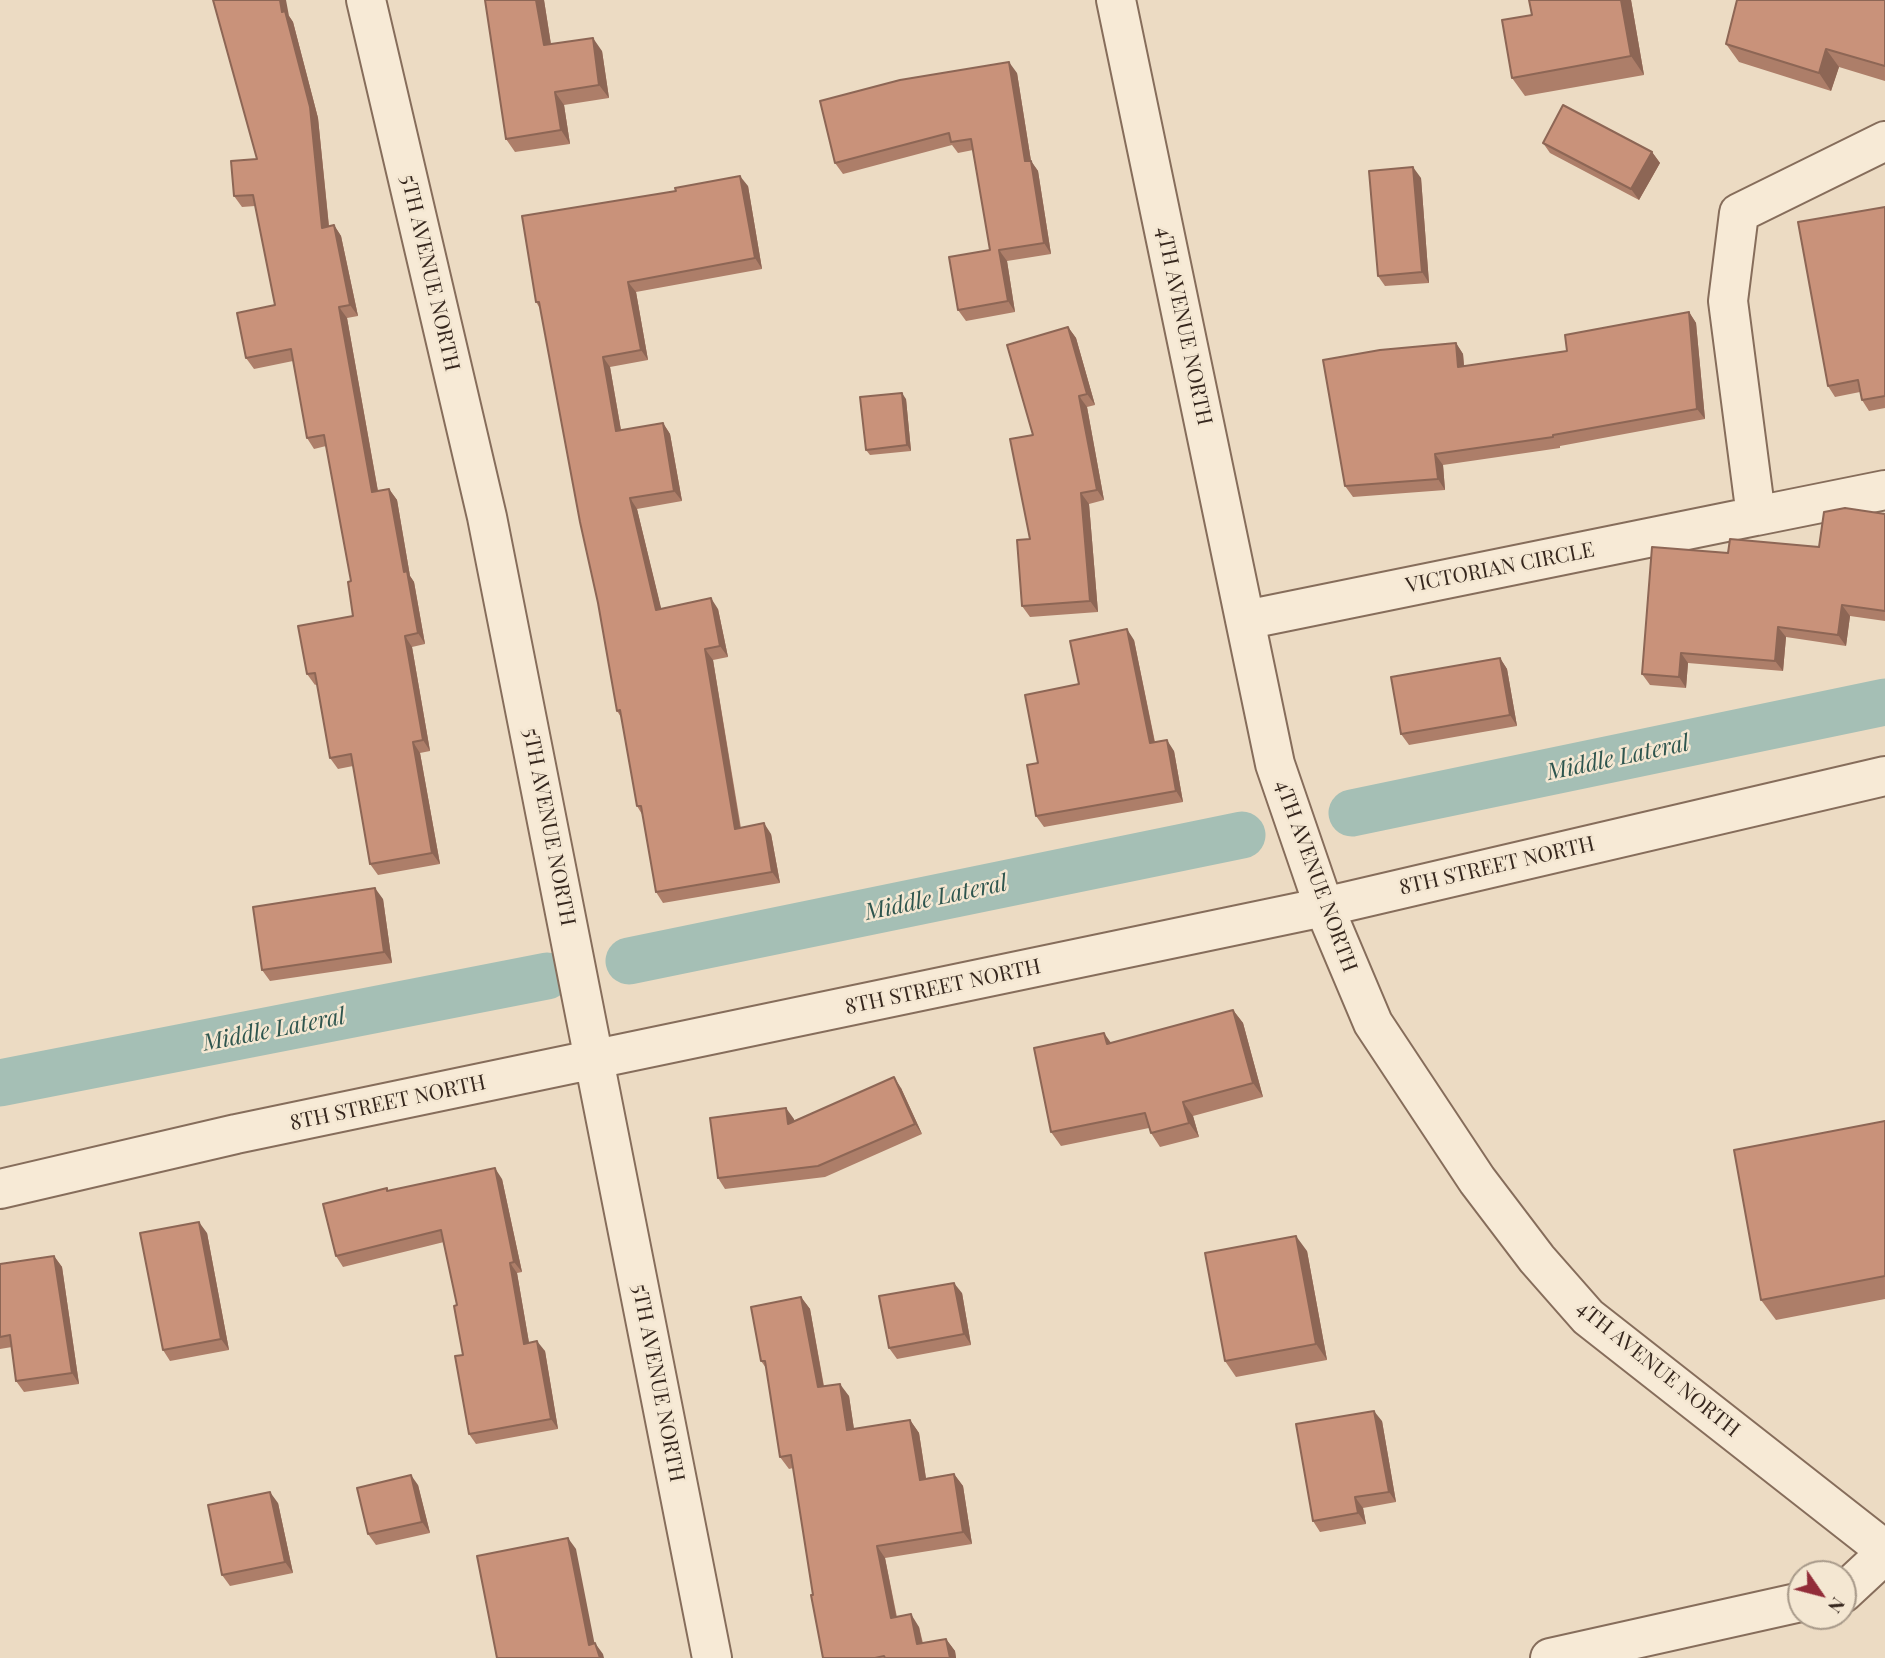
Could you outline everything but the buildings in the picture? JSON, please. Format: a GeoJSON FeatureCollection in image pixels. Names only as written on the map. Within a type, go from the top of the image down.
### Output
{"type":"FeatureCollection","features":[{"type":"Feature","properties":{"kind":"street","name":"5TH AVENUE NORTH"},"geometry":{"type":"LineString","coordinates":[[366,0],[487,517],[712,1658]]}},
{"type":"Feature","properties":{"kind":"street","name":"4TH AVENUE NORTH"},"geometry":{"type":"LineString","coordinates":[[1116,0],[1275,764],[1324,907],[1373,1023],[1477,1180],[1537,1259],[1588,1317],[1885,1552]]}},
{"type":"Feature","properties":{"kind":"street"},"geometry":{"type":"LineString","coordinates":[[1756,516],[1728,301],[1739,213],[1885,141]]}},
{"type":"Feature","properties":{"kind":"street","name":"VICTORIAN CIRCLE"},"geometry":{"type":"LineString","coordinates":[[1245,620],[1885,491]]}},
{"type":"Feature","properties":{"kind":"street","name":"8TH STREET NORTH"},"geometry":{"type":"LineString","coordinates":[[0,1189],[236,1134],[1324,907],[1885,776]]}},
{"type":"Feature","properties":{"kind":"street"},"geometry":{"type":"LineString","coordinates":[[1857,1579],[1885,1552]]}},
{"type":"Feature","properties":{"kind":"street"},"geometry":{"type":"LineString","coordinates":[[1550,1658],[1787,1605]]}},
{"type":"Feature","properties":{"kind":"waterway","name":"Middle Lateral"},"geometry":{"type":"LineString","coordinates":[[1352,813],[1885,702]]}},
{"type":"Feature","properties":{"kind":"waterway","name":"Middle Lateral"},"geometry":{"type":"LineString","coordinates":[[629,961],[1242,835]]}},
{"type":"Feature","properties":{"kind":"waterway","name":"Middle Lateral"},"geometry":{"type":"LineString","coordinates":[[0,1083],[547,976]]}}]}
